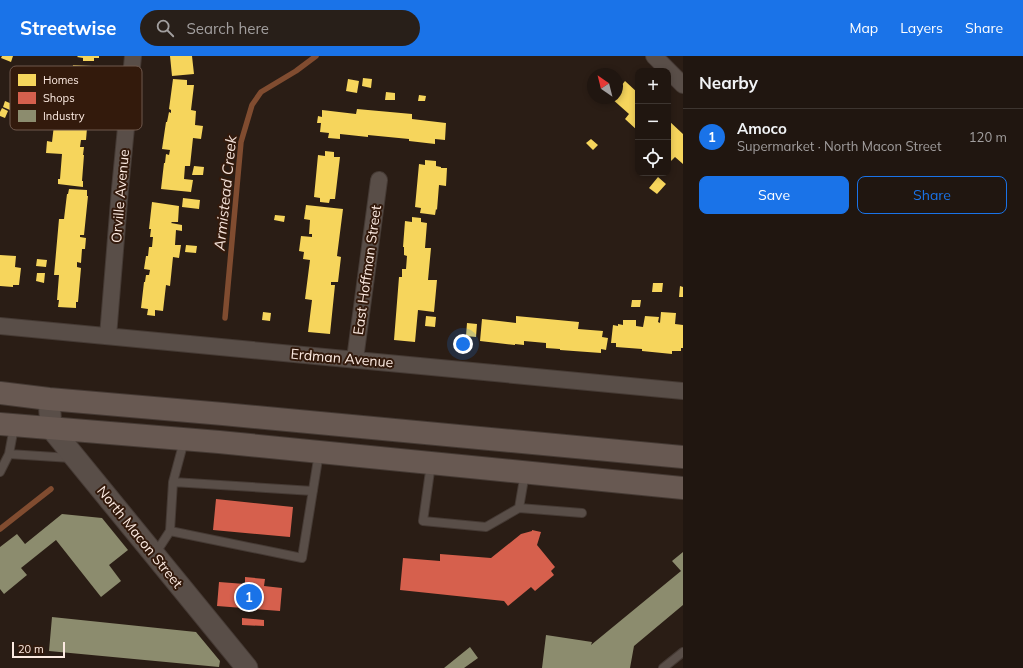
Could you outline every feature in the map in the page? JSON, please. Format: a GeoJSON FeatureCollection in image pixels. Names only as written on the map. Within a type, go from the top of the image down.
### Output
{"type":"FeatureCollection","features":[{"type":"Feature","properties":{"kind":"main road"},"geometry":{"type":"LineString","coordinates":[[0,394],[683,457]]}},
{"type":"Feature","properties":{"kind":"main road"},"geometry":{"type":"LineString","coordinates":[[7,425],[185,439],[683,488]]}},
{"type":"Feature","properties":{"kind":"street","name":"Orville Avenue"},"geometry":{"type":"LineString","coordinates":[[132,66],[133,56]]}},
{"type":"Feature","properties":{"kind":"street"},"geometry":{"type":"LineString","coordinates":[[654,56],[683,85]]}},
{"type":"Feature","properties":{"kind":"street","name":"Orville Avenue"},"geometry":{"type":"LineString","coordinates":[[108,336],[126,130]]}},
{"type":"Feature","properties":{"kind":"street","name":"East Hoffman Street"},"geometry":{"type":"LineString","coordinates":[[355,359],[378,180]]}},
{"type":"Feature","properties":{"kind":"street","name":"Erdman Avenue"},"geometry":{"type":"LineString","coordinates":[[0,326],[683,391]]}},
{"type":"Feature","properties":{"kind":"street"},"geometry":{"type":"LineString","coordinates":[[49,399],[51,428]]}},
{"type":"Feature","properties":{"kind":"street","name":"North Macon Street"},"geometry":{"type":"LineString","coordinates":[[51,428],[247,668]]}},
{"type":"Feature","properties":{"kind":"lane"},"geometry":{"type":"LineString","coordinates":[[0,472],[9,454],[7,425]]}},
{"type":"Feature","properties":{"kind":"lane"},"geometry":{"type":"LineString","coordinates":[[154,555],[170,531],[173,482],[185,439]]}},
{"type":"Feature","properties":{"kind":"lane"},"geometry":{"type":"LineString","coordinates":[[170,531],[302,558],[320,452]]}},
{"type":"Feature","properties":{"kind":"lane"},"geometry":{"type":"LineString","coordinates":[[9,454],[76,458]]}},
{"type":"Feature","properties":{"kind":"lane"},"geometry":{"type":"LineString","coordinates":[[431,463],[423,520],[486,527],[519,508],[582,513]]}},
{"type":"Feature","properties":{"kind":"lane"},"geometry":{"type":"LineString","coordinates":[[519,508],[525,472]]}},
{"type":"Feature","properties":{"kind":"lane"},"geometry":{"type":"LineString","coordinates":[[173,482],[313,491]]}},
{"type":"Feature","properties":{"kind":"lane"},"geometry":{"type":"LineString","coordinates":[[663,668],[683,652]]}},
{"type":"Feature","properties":{"kind":"building: Homes"},"geometry":{"type":"Polygon","coordinates":[[[2,56],[13,56],[11,62],[1,58],[2,56]]]}},
{"type":"Feature","properties":{"kind":"building: Homes"},"geometry":{"type":"Polygon","coordinates":[[[99,56],[99,58],[94,58],[94,61],[83,61],[83,58],[77,57],[99,56]]]}},
{"type":"Feature","properties":{"kind":"building: Homes"},"geometry":{"type":"Polygon","coordinates":[[[170,56],[192,56],[194,74],[172,76],[170,56]]]}},
{"type":"Feature","properties":{"kind":"building: Homes"},"geometry":{"type":"Polygon","coordinates":[[[363,78],[372,79],[371,88],[362,86],[363,78]]]}},
{"type":"Feature","properties":{"kind":"building: Homes"},"geometry":{"type":"Polygon","coordinates":[[[173,79],[187,80],[187,85],[194,85],[191,110],[196,111],[195,125],[203,126],[201,139],[193,138],[190,166],[185,166],[184,179],[193,180],[191,192],[161,189],[166,154],[169,155],[170,150],[162,149],[166,122],[169,112],[171,113],[171,110],[169,109],[173,79]]]}},
{"type":"Feature","properties":{"kind":"building: Homes"},"geometry":{"type":"Polygon","coordinates":[[[348,79],[359,81],[357,93],[346,91],[348,79]]]}},
{"type":"Feature","properties":{"kind":"building: Homes"},"geometry":{"type":"Polygon","coordinates":[[[625,81],[635,90],[635,128],[625,119],[629,114],[618,104],[623,104],[623,84],[625,81]]]}},
{"type":"Feature","properties":{"kind":"building: Homes"},"geometry":{"type":"Polygon","coordinates":[[[386,92],[395,93],[395,100],[385,100],[386,92]]]}},
{"type":"Feature","properties":{"kind":"building: Homes"},"geometry":{"type":"Polygon","coordinates":[[[419,95],[426,96],[425,101],[418,101],[419,95]]]}},
{"type":"Feature","properties":{"kind":"building: Homes"},"geometry":{"type":"Polygon","coordinates":[[[5,101],[10,103],[10,110],[3,107],[5,101]]]}},
{"type":"Feature","properties":{"kind":"building: Homes"},"geometry":{"type":"Polygon","coordinates":[[[2,108],[8,111],[5,118],[0,116],[2,108]]]}},
{"type":"Feature","properties":{"kind":"building: Homes"},"geometry":{"type":"Polygon","coordinates":[[[357,109],[412,114],[412,119],[446,123],[445,140],[435,139],[435,144],[409,141],[409,139],[340,134],[340,139],[328,138],[329,133],[320,132],[321,123],[317,123],[318,116],[322,117],[322,110],[356,114],[357,109]]]}},
{"type":"Feature","properties":{"kind":"building: Homes"},"geometry":{"type":"Polygon","coordinates":[[[671,123],[683,134],[683,164],[675,157],[671,161],[671,123]]]}},
{"type":"Feature","properties":{"kind":"building: Homes"},"geometry":{"type":"Polygon","coordinates":[[[53,130],[87,130],[86,140],[81,140],[80,147],[84,147],[83,187],[58,184],[58,179],[60,179],[62,154],[46,153],[47,141],[52,142],[53,130]]]}},
{"type":"Feature","properties":{"kind":"building: Homes"},"geometry":{"type":"Polygon","coordinates":[[[591,139],[598,145],[593,150],[586,143],[591,139]]]}},
{"type":"Feature","properties":{"kind":"building: Homes"},"geometry":{"type":"Polygon","coordinates":[[[325,151],[334,152],[334,157],[340,157],[335,199],[330,199],[329,203],[320,202],[320,198],[314,197],[318,155],[325,156],[325,151]]]}},
{"type":"Feature","properties":{"kind":"building: Homes"},"geometry":{"type":"Polygon","coordinates":[[[425,160],[436,161],[436,166],[447,168],[446,186],[439,185],[437,210],[436,209],[435,215],[420,213],[421,208],[415,207],[419,164],[425,165],[425,160]]]}},
{"type":"Feature","properties":{"kind":"building: Homes"},"geometry":{"type":"Polygon","coordinates":[[[194,166],[204,167],[203,175],[192,175],[194,166]]]}},
{"type":"Feature","properties":{"kind":"building: Homes"},"geometry":{"type":"Polygon","coordinates":[[[658,177],[666,184],[657,194],[649,188],[658,177]]]}},
{"type":"Feature","properties":{"kind":"building: Homes"},"geometry":{"type":"Polygon","coordinates":[[[69,189],[87,190],[88,196],[84,235],[80,235],[80,237],[86,238],[85,249],[82,249],[81,263],[77,262],[77,267],[81,268],[78,302],[76,302],[76,308],[58,307],[59,300],[57,300],[59,275],[54,275],[59,219],[64,219],[69,189]]]}},
{"type":"Feature","properties":{"kind":"building: Homes"},"geometry":{"type":"Polygon","coordinates":[[[183,198],[200,200],[199,209],[182,207],[183,198]]]}},
{"type":"Feature","properties":{"kind":"building: Homes"},"geometry":{"type":"Polygon","coordinates":[[[152,202],[179,206],[178,222],[171,223],[182,225],[182,231],[176,230],[175,245],[181,245],[179,258],[173,257],[170,286],[166,285],[163,311],[155,310],[155,316],[147,315],[148,309],[141,308],[144,282],[146,275],[149,275],[150,270],[144,269],[149,247],[152,247],[153,237],[150,237],[151,229],[149,229],[152,202]]]}},
{"type":"Feature","properties":{"kind":"building: Homes"},"geometry":{"type":"Polygon","coordinates":[[[306,205],[343,209],[337,256],[341,257],[338,282],[331,282],[331,285],[335,285],[330,334],[308,332],[312,300],[305,299],[310,260],[303,259],[304,252],[299,251],[301,236],[312,237],[312,234],[309,234],[310,220],[304,219],[306,205]]]}},
{"type":"Feature","properties":{"kind":"building: Homes"},"geometry":{"type":"Polygon","coordinates":[[[275,215],[285,216],[284,222],[274,220],[275,215]]]}},
{"type":"Feature","properties":{"kind":"building: Homes"},"geometry":{"type":"Polygon","coordinates":[[[412,217],[421,218],[421,222],[427,223],[425,248],[431,248],[428,280],[437,280],[434,312],[418,310],[415,342],[394,340],[399,277],[402,277],[402,269],[406,269],[407,256],[404,255],[403,247],[405,221],[412,222],[412,217]]]}},
{"type":"Feature","properties":{"kind":"building: Homes"},"geometry":{"type":"Polygon","coordinates":[[[186,245],[197,246],[196,253],[185,252],[186,245]]]}},
{"type":"Feature","properties":{"kind":"building: Homes"},"geometry":{"type":"Polygon","coordinates":[[[0,255],[16,256],[15,267],[21,268],[19,285],[13,285],[13,287],[0,286],[0,255]]]}},
{"type":"Feature","properties":{"kind":"building: Homes"},"geometry":{"type":"Polygon","coordinates":[[[37,259],[47,260],[46,267],[36,266],[37,259]]]}},
{"type":"Feature","properties":{"kind":"building: Homes"},"geometry":{"type":"Polygon","coordinates":[[[37,273],[45,273],[44,283],[36,281],[37,273]]]}},
{"type":"Feature","properties":{"kind":"building: Homes"},"geometry":{"type":"Polygon","coordinates":[[[653,283],[663,283],[662,292],[652,292],[653,283]]]}},
{"type":"Feature","properties":{"kind":"building: Homes"},"geometry":{"type":"Polygon","coordinates":[[[680,286],[683,287],[683,297],[679,297],[680,286]]]}},
{"type":"Feature","properties":{"kind":"building: Homes"},"geometry":{"type":"Polygon","coordinates":[[[632,300],[641,300],[640,307],[631,307],[632,300]]]}},
{"type":"Feature","properties":{"kind":"building: Homes"},"geometry":{"type":"Polygon","coordinates":[[[263,312],[271,313],[270,321],[262,320],[263,312]]]}},
{"type":"Feature","properties":{"kind":"building: Homes"},"geometry":{"type":"Polygon","coordinates":[[[661,312],[676,313],[675,324],[683,325],[683,348],[681,348],[681,351],[672,351],[672,354],[642,351],[642,349],[616,347],[616,343],[611,343],[613,325],[623,325],[623,320],[636,320],[636,326],[643,327],[645,316],[659,317],[658,322],[660,323],[661,312]]]}},
{"type":"Feature","properties":{"kind":"building: Homes"},"geometry":{"type":"Polygon","coordinates":[[[426,316],[436,317],[435,327],[425,326],[426,316]]]}},
{"type":"Feature","properties":{"kind":"building: Homes"},"geometry":{"type":"Polygon","coordinates":[[[516,316],[579,322],[578,329],[603,331],[602,337],[608,338],[606,350],[601,349],[601,353],[546,348],[546,343],[524,341],[524,345],[515,345],[480,341],[482,319],[516,323],[516,316]]]}},
{"type":"Feature","properties":{"kind":"building: Homes"},"geometry":{"type":"Polygon","coordinates":[[[467,323],[477,324],[476,337],[466,336],[467,323]]]}},
{"type":"Feature","properties":{"kind":"building: Shops"},"geometry":{"type":"Polygon","coordinates":[[[216,499],[293,507],[290,537],[213,530],[216,499]]]}},
{"type":"Feature","properties":{"kind":"building: Shops"},"geometry":{"type":"Polygon","coordinates":[[[532,530],[541,532],[537,545],[555,567],[551,571],[554,575],[535,591],[531,587],[508,606],[504,601],[400,590],[403,558],[440,561],[440,554],[491,558],[521,534],[532,530]]]}},
{"type":"Feature","properties":{"kind":"building: Shops"},"geometry":{"type":"Polygon","coordinates":[[[245,577],[265,579],[264,586],[282,588],[280,611],[217,606],[219,582],[245,584],[245,577]]]}},
{"type":"Feature","properties":{"kind":"building: Shops"},"geometry":{"type":"Polygon","coordinates":[[[242,618],[264,620],[264,626],[242,625],[242,618]]]}},
{"type":"Feature","properties":{"kind":"building: Industry"},"geometry":{"type":"Polygon","coordinates":[[[62,514],[102,518],[128,550],[109,565],[121,581],[101,597],[56,540],[21,568],[27,575],[4,594],[0,589],[0,547],[17,534],[25,544],[62,514]]]}},
{"type":"Feature","properties":{"kind":"building: Industry"},"geometry":{"type":"Polygon","coordinates":[[[683,552],[683,605],[634,646],[630,668],[542,668],[546,635],[592,642],[591,645],[681,571],[672,561],[683,552]]]}},
{"type":"Feature","properties":{"kind":"building: Industry"},"geometry":{"type":"Polygon","coordinates":[[[52,617],[196,632],[220,661],[219,667],[49,651],[52,617]]]}},
{"type":"Feature","properties":{"kind":"building: Industry"},"geometry":{"type":"Polygon","coordinates":[[[470,647],[478,658],[464,668],[444,668],[470,647]]]}},
{"type":"Feature","properties":{"kind":"waterway","name":"Armistead Creek"},"geometry":{"type":"LineString","coordinates":[[225,318],[241,142],[252,105],[261,92],[296,71],[316,56]]}},
{"type":"Feature","properties":{"kind":"waterway","name":"Armistead Creek"},"geometry":{"type":"LineString","coordinates":[[0,529],[51,489]]}},
{"type":"Feature","properties":{"kind":"place","name":"Amoco"},"geometry":{"type":"Point","coordinates":[249,597]}}]}
